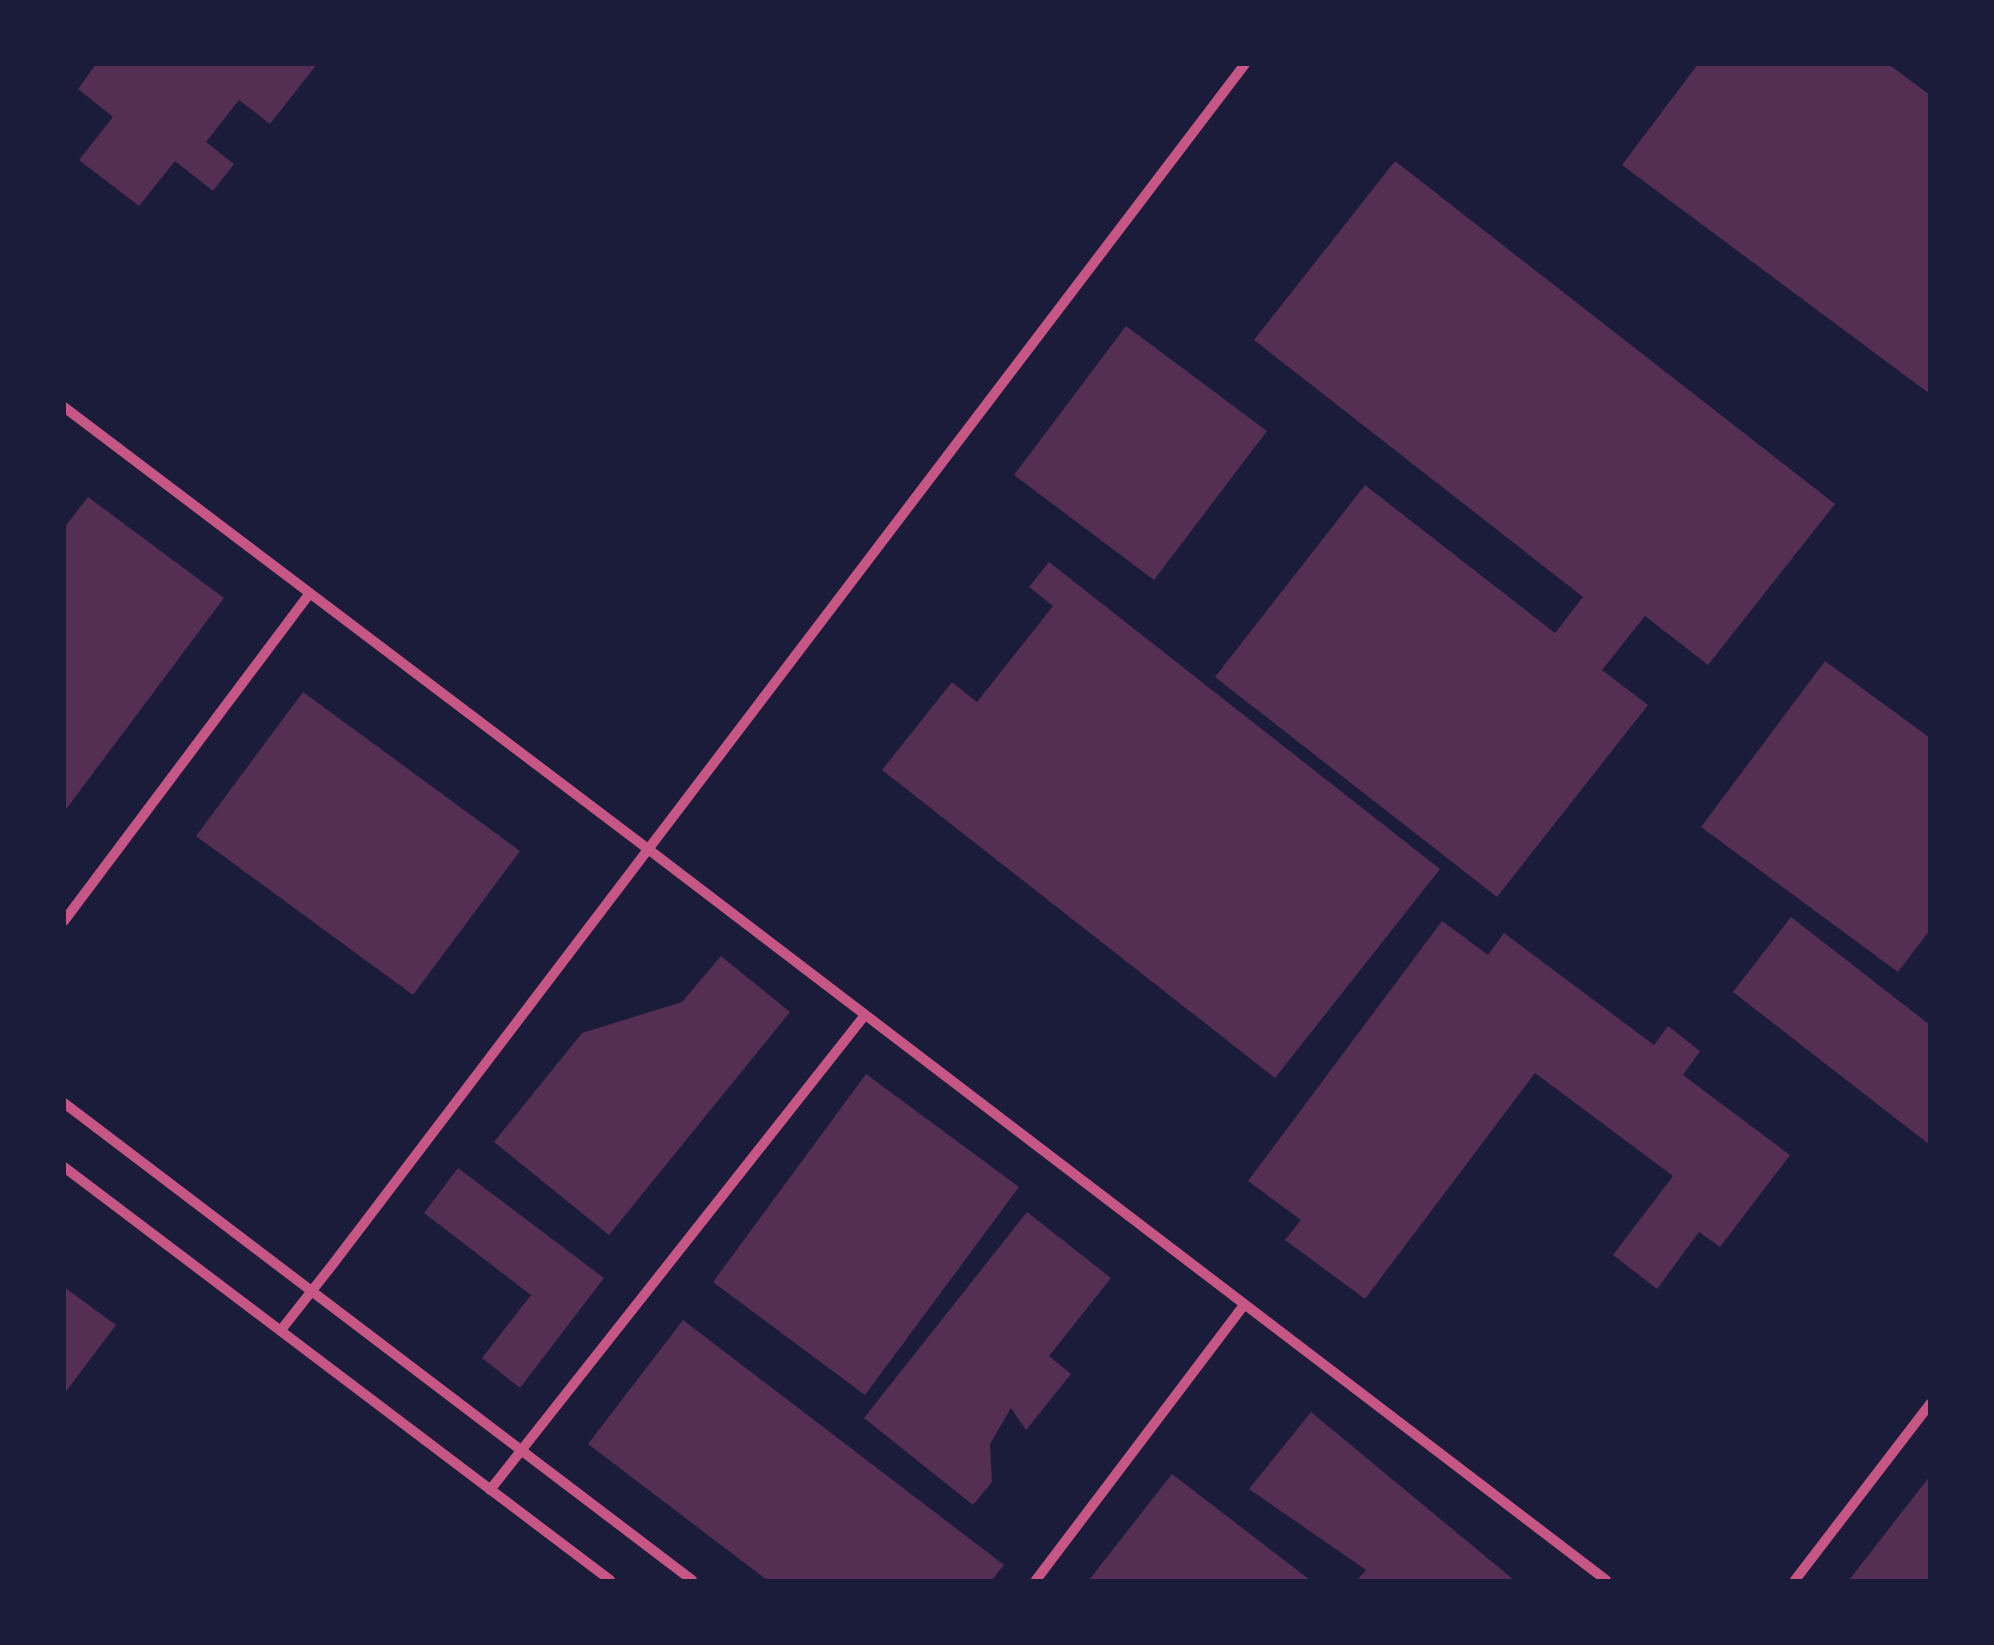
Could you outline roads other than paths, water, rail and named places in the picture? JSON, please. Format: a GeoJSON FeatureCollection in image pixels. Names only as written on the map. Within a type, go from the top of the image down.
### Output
{"type":"FeatureCollection","features":[{"type":"Feature","properties":{"kind":"street"},"geometry":{"type":"LineString","coordinates":[[280,1330],[312,1291],[1245,64]]}},
{"type":"Feature","properties":{"kind":"street"},"geometry":{"type":"LineString","coordinates":[[67,414],[310,593],[648,849],[1606,1581]]}},
{"type":"Feature","properties":{"kind":"street"},"geometry":{"type":"LineString","coordinates":[[64,921],[310,593]]}},
{"type":"Feature","properties":{"kind":"street"},"geometry":{"type":"LineString","coordinates":[[490,1490],[865,1015]]}},
{"type":"Feature","properties":{"kind":"street"},"geometry":{"type":"LineString","coordinates":[[64,1103],[692,1581]]}},
{"type":"Feature","properties":{"kind":"street"},"geometry":{"type":"LineString","coordinates":[[64,1167],[610,1581]]}},
{"type":"Feature","properties":{"kind":"street"},"geometry":{"type":"LineString","coordinates":[[1036,1581],[1244,1305]]}},
{"type":"Feature","properties":{"kind":"street"},"geometry":{"type":"LineString","coordinates":[[1796,1581],[1929,1404]]}}]}
